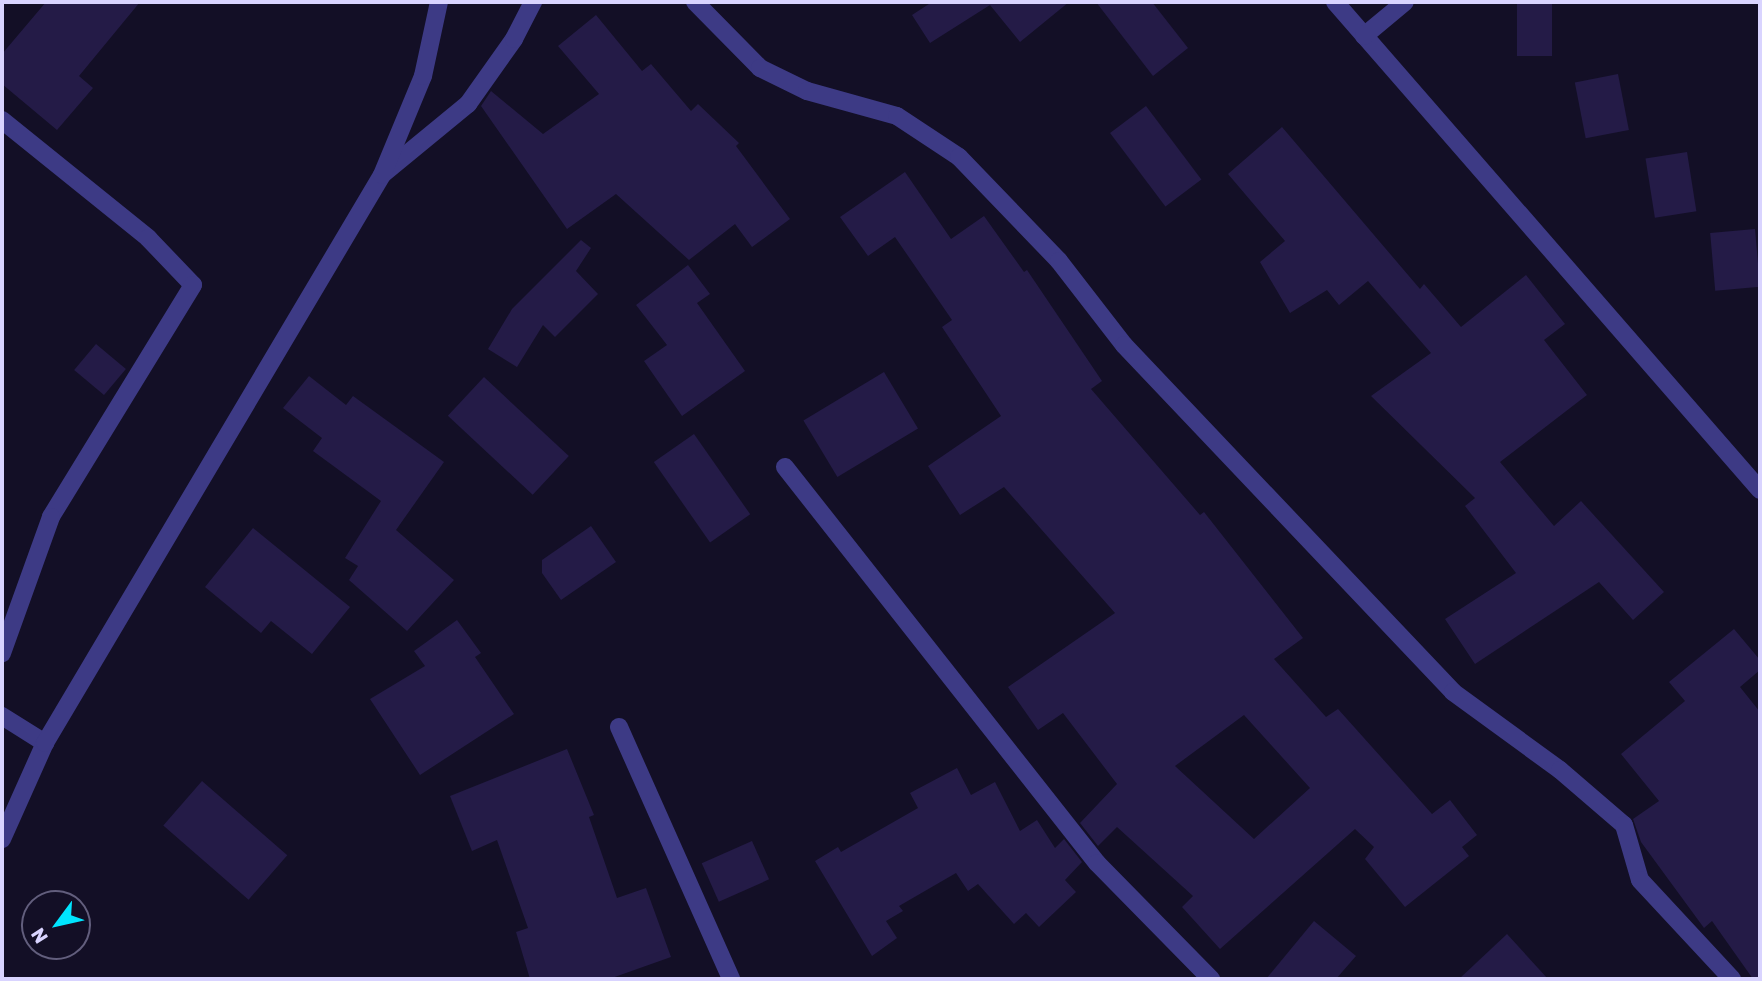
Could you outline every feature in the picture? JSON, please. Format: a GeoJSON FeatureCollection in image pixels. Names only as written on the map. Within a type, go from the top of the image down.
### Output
{"type":"FeatureCollection","features":[{"type":"Feature","properties":{"kind":"street"},"geometry":{"type":"LineString","coordinates":[[2,839],[45,743],[382,175],[424,76],[439,2]]}},
{"type":"Feature","properties":{"kind":"street"},"geometry":{"type":"LineString","coordinates":[[382,175],[468,104],[514,39],[533,2]]}},
{"type":"Feature","properties":{"kind":"street"},"geometry":{"type":"LineString","coordinates":[[695,2],[760,68],[807,91],[897,116],[959,157],[1059,261],[1124,345],[1453,692],[1560,769],[1624,825],[1640,880],[1732,979]]}},
{"type":"Feature","properties":{"kind":"street"},"geometry":{"type":"LineString","coordinates":[[1335,2],[1760,490]]}},
{"type":"Feature","properties":{"kind":"street"},"geometry":{"type":"LineString","coordinates":[[1364,36],[1405,2]]}},
{"type":"Feature","properties":{"kind":"street"},"geometry":{"type":"LineString","coordinates":[[2,120],[148,238],[193,285],[51,517],[2,653]]}},
{"type":"Feature","properties":{"kind":"street"},"geometry":{"type":"LineString","coordinates":[[785,467],[1097,863],[1211,979]]}},
{"type":"Feature","properties":{"kind":"street"},"geometry":{"type":"LineString","coordinates":[[2,716],[45,743]]}},
{"type":"Feature","properties":{"kind":"street"},"geometry":{"type":"LineString","coordinates":[[619,727],[731,979]]}},
{"type":"Feature","properties":{"kind":"building"},"geometry":{"type":"Polygon","coordinates":[[[46,2],[140,2],[79,76],[93,88],[57,130],[2,84],[2,54],[46,2]]]}},
{"type":"Feature","properties":{"kind":"building"},"geometry":{"type":"Polygon","coordinates":[[[932,2],[1069,2],[1020,42],[990,5],[930,43],[912,15],[932,2]]]}},
{"type":"Feature","properties":{"kind":"building"},"geometry":{"type":"Polygon","coordinates":[[[1096,2],[1152,2],[1188,48],[1153,76],[1096,2]]]}},
{"type":"Feature","properties":{"kind":"building"},"geometry":{"type":"Polygon","coordinates":[[[1517,2],[1552,2],[1552,56],[1517,56],[1517,2]]]}},
{"type":"Feature","properties":{"kind":"building"},"geometry":{"type":"Polygon","coordinates":[[[596,15],[642,71],[651,64],[691,111],[698,104],[739,143],[736,146],[790,219],[752,247],[735,224],[689,260],[616,194],[567,229],[481,106],[491,91],[543,134],[599,94],[558,46],[596,15]]]}},
{"type":"Feature","properties":{"kind":"building"},"geometry":{"type":"Polygon","coordinates":[[[1618,74],[1629,130],[1586,138],[1575,82],[1618,74]]]}},
{"type":"Feature","properties":{"kind":"building"},"geometry":{"type":"Polygon","coordinates":[[[1146,106],[1201,179],[1165,207],[1110,133],[1146,106]]]}},
{"type":"Feature","properties":{"kind":"building"},"geometry":{"type":"Polygon","coordinates":[[[1282,127],[1420,289],[1424,284],[1461,327],[1526,275],[1565,324],[1544,340],[1587,395],[1500,462],[1554,526],[1581,501],[1664,592],[1633,620],[1599,582],[1475,664],[1445,619],[1516,573],[1465,506],[1475,498],[1371,396],[1431,353],[1368,281],[1339,305],[1327,290],[1290,313],[1260,262],[1285,241],[1228,174],[1282,127]]]}},
{"type":"Feature","properties":{"kind":"building"},"geometry":{"type":"Polygon","coordinates":[[[1687,152],[1696,211],[1655,218],[1646,159],[1687,152]]]}},
{"type":"Feature","properties":{"kind":"building"},"geometry":{"type":"Polygon","coordinates":[[[905,172],[951,239],[984,216],[1024,272],[1027,270],[1102,381],[1091,389],[1200,515],[1204,512],[1303,638],[1274,659],[1326,717],[1338,709],[1432,814],[1450,800],[1477,835],[1462,847],[1469,856],[1405,907],[1365,859],[1374,847],[1355,829],[1220,949],[1182,907],[1193,896],[1117,827],[1098,846],[1080,823],[1117,784],[1063,713],[1038,730],[1008,687],[1115,613],[1004,487],[960,515],[928,466],[1001,416],[942,327],[952,320],[895,237],[868,256],[840,217],[905,172]],[[1244,715],[1175,766],[1254,839],[1310,788],[1244,715]]]}},
{"type":"Feature","properties":{"kind":"building"},"geometry":{"type":"Polygon","coordinates":[[[1755,229],[1760,287],[1715,291],[1710,233],[1755,229]]]}},
{"type":"Feature","properties":{"kind":"building"},"geometry":{"type":"Polygon","coordinates":[[[581,240],[591,248],[576,271],[598,294],[555,337],[543,325],[517,367],[488,349],[512,309],[581,240]]]}},
{"type":"Feature","properties":{"kind":"building"},"geometry":{"type":"Polygon","coordinates":[[[688,265],[710,294],[697,303],[745,371],[682,416],[644,361],[667,345],[636,305],[688,265]]]}},
{"type":"Feature","properties":{"kind":"building"},"geometry":{"type":"Polygon","coordinates":[[[96,344],[126,369],[104,395],[74,370],[96,344]]]}},
{"type":"Feature","properties":{"kind":"building"},"geometry":{"type":"Polygon","coordinates":[[[884,372],[918,429],[837,477],[803,420],[884,372]]]}},
{"type":"Feature","properties":{"kind":"building"},"geometry":{"type":"Polygon","coordinates":[[[309,376],[346,405],[353,396],[444,462],[396,530],[454,580],[407,631],[349,580],[358,566],[345,558],[381,501],[313,451],[322,438],[283,408],[309,376]]]}},
{"type":"Feature","properties":{"kind":"building"},"geometry":{"type":"Polygon","coordinates":[[[484,377],[569,456],[533,495],[448,416],[484,377]]]}},
{"type":"Feature","properties":{"kind":"building"},"geometry":{"type":"Polygon","coordinates":[[[694,434],[750,514],[710,542],[654,462],[694,434]]]}},
{"type":"Feature","properties":{"kind":"building"},"geometry":{"type":"Polygon","coordinates":[[[591,526],[616,562],[561,600],[542,573],[542,560],[591,526]]]}},
{"type":"Feature","properties":{"kind":"building"},"geometry":{"type":"Polygon","coordinates":[[[253,528],[350,607],[312,654],[271,621],[261,633],[205,587],[253,528]]]}},
{"type":"Feature","properties":{"kind":"building"},"geometry":{"type":"Polygon","coordinates":[[[457,620],[481,653],[475,657],[514,714],[420,775],[370,699],[425,666],[414,651],[457,620]]]}},
{"type":"Feature","properties":{"kind":"building"},"geometry":{"type":"Polygon","coordinates":[[[1734,629],[1760,660],[1760,670],[1740,687],[1760,712],[1760,979],[1753,979],[1712,921],[1704,928],[1641,842],[1633,819],[1659,801],[1621,754],[1685,701],[1669,682],[1734,629]]]}},
{"type":"Feature","properties":{"kind":"building"},"geometry":{"type":"Polygon","coordinates":[[[567,749],[594,815],[589,817],[617,898],[646,888],[671,957],[609,979],[530,979],[516,932],[528,928],[497,840],[472,851],[450,796],[567,749]]]}},
{"type":"Feature","properties":{"kind":"building"},"geometry":{"type":"Polygon","coordinates":[[[957,768],[971,795],[995,782],[1020,831],[1037,820],[1055,848],[1064,839],[1082,862],[1065,880],[1076,892],[1039,927],[1026,913],[1014,924],[978,884],[968,891],[956,873],[899,906],[903,911],[886,921],[897,938],[872,956],[815,861],[838,847],[841,852],[918,808],[910,793],[957,768]]]}},
{"type":"Feature","properties":{"kind":"building"},"geometry":{"type":"Polygon","coordinates":[[[202,781],[287,855],[249,900],[163,826],[202,781]]]}},
{"type":"Feature","properties":{"kind":"building"},"geometry":{"type":"Polygon","coordinates":[[[752,841],[769,879],[719,902],[702,863],[752,841]]]}},
{"type":"Feature","properties":{"kind":"building"},"geometry":{"type":"Polygon","coordinates":[[[1314,921],[1356,956],[1336,979],[1266,979],[1314,921]]]}},
{"type":"Feature","properties":{"kind":"building"},"geometry":{"type":"Polygon","coordinates":[[[1507,934],[1548,979],[1459,979],[1507,934]]]}}]}
